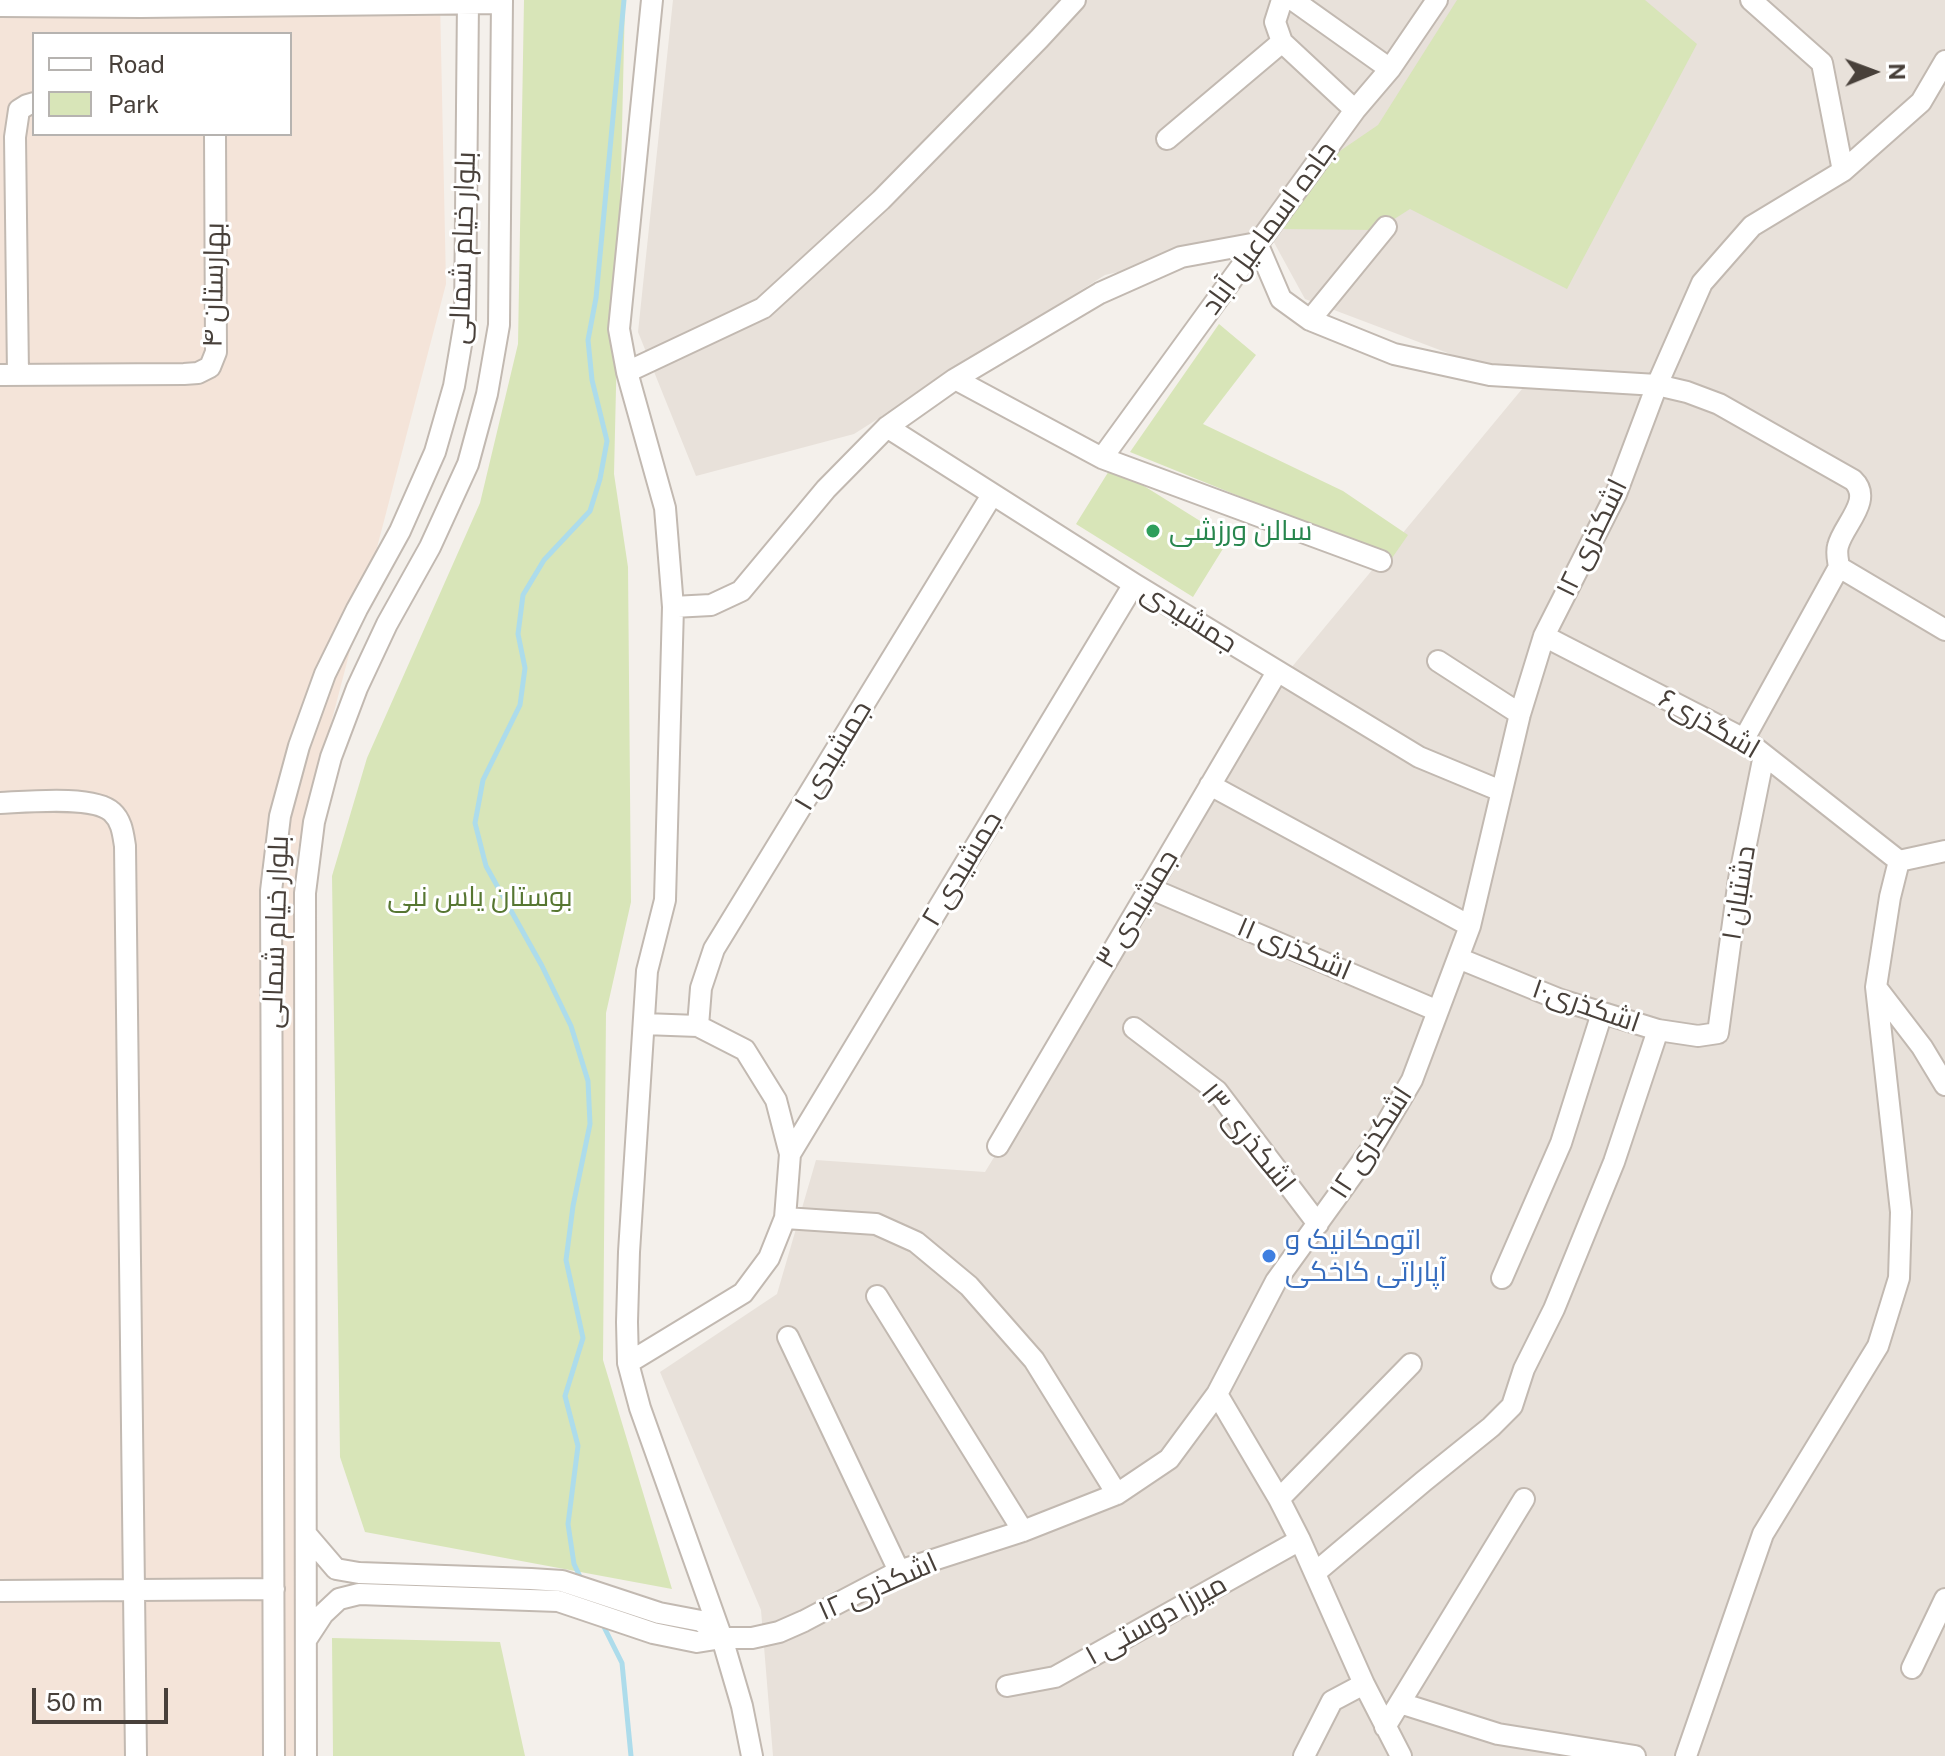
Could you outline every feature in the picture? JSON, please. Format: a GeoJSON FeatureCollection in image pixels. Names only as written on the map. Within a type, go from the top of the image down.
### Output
{"type":"FeatureCollection","features":[{"type":"Feature","properties":{"kind":"street"},"geometry":{"type":"LineString","coordinates":[[652,0],[619,329],[627,372],[665,508],[673,607],[665,900],[647,971],[629,1252],[628,1363],[640,1408],[722,1638],[742,1706],[752,1756]]}},
{"type":"Feature","properties":{"kind":"street"},"geometry":{"type":"LineString","coordinates":[[627,372],[763,308],[881,200],[1075,0]]}},
{"type":"Feature","properties":{"kind":"street"},"geometry":{"type":"LineString","coordinates":[[1282,0],[1275,22],[1282,42],[1355,110]]}},
{"type":"Feature","properties":{"kind":"street"},"geometry":{"type":"LineString","coordinates":[[1293,0],[1390,69]]}},
{"type":"Feature","properties":{"kind":"street","name":"جاده اسماعیل آباد"},"geometry":{"type":"LineString","coordinates":[[1102,458],[1355,110],[1390,69],[1437,0]]}},
{"type":"Feature","properties":{"kind":"street"},"geometry":{"type":"LineString","coordinates":[[1751,0],[1822,63],[1843,171]]}},
{"type":"Feature","properties":{"kind":"street","name":"بلوار خیام شمالی"},"geometry":{"type":"LineString","coordinates":[[274,1756],[271,891],[280,816],[299,746],[325,674],[400,531],[435,452],[454,386],[465,321],[468,1]]}},
{"type":"Feature","properties":{"kind":"street"},"geometry":{"type":"LineString","coordinates":[[0,6],[502,1]]}},
{"type":"Feature","properties":{"kind":"street","name":"بلوار خیام شمالی"},"geometry":{"type":"LineString","coordinates":[[306,1756],[305,893],[314,822],[331,757],[357,688],[387,624],[430,547],[468,464],[487,394],[499,325],[502,1]]}},
{"type":"Feature","properties":{"kind":"street"},"geometry":{"type":"LineString","coordinates":[[1167,139],[1282,42]]}},
{"type":"Feature","properties":{"kind":"street","name":"اشکذری ۱۲"},"geometry":{"type":"LineString","coordinates":[[722,1638],[752,1638],[779,1632],[899,1571],[1023,1531],[1117,1494],[1169,1459],[1217,1394],[1276,1281],[1372,1148],[1412,1080],[1470,926],[1520,714],[1544,636],[1616,494],[1657,385],[1702,283],[1752,226],[1843,171],[1921,102],[1945,61]]}},
{"type":"Feature","properties":{"kind":"street"},"geometry":{"type":"LineString","coordinates":[[9,375],[15,137],[27,106]]}},
{"type":"Feature","properties":{"kind":"street","name":"بهارستان ۴"},"geometry":{"type":"LineString","coordinates":[[9,375],[184,374],[198,373],[210,367],[216,352],[215,136]]}},
{"type":"Feature","properties":{"kind":"street"},"geometry":{"type":"LineString","coordinates":[[1310,320],[1386,227]]}},
{"type":"Feature","properties":{"kind":"street"},"geometry":{"type":"LineString","coordinates":[[673,607],[711,605],[741,591],[826,489],[887,427],[955,379],[1100,293],[1181,257],[1257,243],[1281,299],[1310,320],[1394,354],[1490,375],[1657,385],[1687,392],[1719,404],[1859,486],[1861,499],[1838,545],[1839,567],[1744,739]]}},
{"type":"Feature","properties":{"kind":"street"},"geometry":{"type":"LineString","coordinates":[[955,379],[1102,458],[1381,561]]}},
{"type":"Feature","properties":{"kind":"street","name":"جمشیدی"},"geometry":{"type":"LineString","coordinates":[[887,427],[1134,584],[1419,757],[1501,791]]}},
{"type":"Feature","properties":{"kind":"street","name":"جمشیدی ۱"},"geometry":{"type":"LineString","coordinates":[[698,1026],[701,988],[714,949],[992,495]]}},
{"type":"Feature","properties":{"kind":"street"},"geometry":{"type":"LineString","coordinates":[[1839,567],[1945,630]]}},
{"type":"Feature","properties":{"kind":"street","name":"جمشیدی ۲"},"geometry":{"type":"LineString","coordinates":[[790,1154],[1134,584]]}},
{"type":"Feature","properties":{"kind":"street","name":"اشگذری۶"},"geometry":{"type":"LineString","coordinates":[[1544,636],[1744,739],[1899,861]]}},
{"type":"Feature","properties":{"kind":"street"},"geometry":{"type":"LineString","coordinates":[[1438,661],[1520,714]]}},
{"type":"Feature","properties":{"kind":"street","name":"جمشیدی ۳"},"geometry":{"type":"LineString","coordinates":[[998,1146],[1277,672]]}},
{"type":"Feature","properties":{"kind":"street","name":"دشتبان ۱"},"geometry":{"type":"LineString","coordinates":[[1718,1033],[1739,879],[1764,755]]}},
{"type":"Feature","properties":{"kind":"street"},"geometry":{"type":"LineString","coordinates":[[1210,785],[1470,926]]}},
{"type":"Feature","properties":{"kind":"street"},"geometry":{"type":"LineString","coordinates":[[0,803],[96,803],[112,811],[122,826],[125,846],[136,1756]]}},
{"type":"Feature","properties":{"kind":"street"},"geometry":{"type":"LineString","coordinates":[[1686,1756],[1763,1534],[1878,1346],[1899,1278],[1901,1212],[1876,987],[1899,861],[1945,851]]}},
{"type":"Feature","properties":{"kind":"street","name":"اشکذری ۱۱"},"geometry":{"type":"LineString","coordinates":[[1149,888],[1438,1011]]}},
{"type":"Feature","properties":{"kind":"street","name":"اشکذری۱۰"},"geometry":{"type":"LineString","coordinates":[[1458,958],[1561,1000],[1658,1030],[1698,1036],[1718,1033]]}},
{"type":"Feature","properties":{"kind":"street"},"geometry":{"type":"LineString","coordinates":[[1876,987],[1922,1047],[1945,1085]]}},
{"type":"Feature","properties":{"kind":"street"},"geometry":{"type":"LineString","coordinates":[[1502,1278],[1561,1143],[1602,1013]]}},
{"type":"Feature","properties":{"kind":"street"},"geometry":{"type":"LineString","coordinates":[[628,1363],[743,1293],[769,1258],[785,1218],[790,1154],[776,1100],[745,1050],[698,1026],[644,1024]]}},
{"type":"Feature","properties":{"kind":"street","name":"اشکذری ۱۳"},"geometry":{"type":"LineString","coordinates":[[1134,1028],[1217,1091],[1318,1224]]}},
{"type":"Feature","properties":{"kind":"street"},"geometry":{"type":"LineString","coordinates":[[1316,1572],[1491,1427],[1512,1406],[1524,1369],[1554,1309],[1614,1162],[1658,1030]]}},
{"type":"Feature","properties":{"kind":"street"},"geometry":{"type":"LineString","coordinates":[[272,1143],[305,1143]]}},
{"type":"Feature","properties":{"kind":"street"},"geometry":{"type":"LineString","coordinates":[[785,1218],[876,1224],[916,1242],[969,1286],[1034,1360],[1117,1494]]}},
{"type":"Feature","properties":{"kind":"street"},"geometry":{"type":"LineString","coordinates":[[877,1296],[1023,1531]]}},
{"type":"Feature","properties":{"kind":"street"},"geometry":{"type":"LineString","coordinates":[[788,1337],[899,1571]]}},
{"type":"Feature","properties":{"kind":"street"},"geometry":{"type":"LineString","coordinates":[[1279,1499],[1411,1364]]}},
{"type":"Feature","properties":{"kind":"street"},"geometry":{"type":"LineString","coordinates":[[1217,1394],[1279,1499],[1316,1572],[1395,1753]]}},
{"type":"Feature","properties":{"kind":"street"},"geometry":{"type":"LineString","coordinates":[[1385,1727],[1524,1499]]}},
{"type":"Feature","properties":{"kind":"street"},"geometry":{"type":"LineString","coordinates":[[306,1534],[336,1569],[505,1589]]}},
{"type":"Feature","properties":{"kind":"street","name":"میرزا دوستی ۱"},"geometry":{"type":"LineString","coordinates":[[1007,1686],[1055,1677],[1300,1540]]}},
{"type":"Feature","properties":{"kind":"street"},"geometry":{"type":"LineString","coordinates":[[306,1640],[323,1614],[339,1599],[359,1594],[505,1589],[562,1581],[656,1623],[701,1621],[722,1638]]}},
{"type":"Feature","properties":{"kind":"street"},"geometry":{"type":"LineString","coordinates":[[0,1591],[274,1589]]}},
{"type":"Feature","properties":{"kind":"street"},"geometry":{"type":"LineString","coordinates":[[1912,1668],[1945,1599]]}},
{"type":"Feature","properties":{"kind":"street"},"geometry":{"type":"LineString","coordinates":[[1304,1756],[1332,1701],[1364,1684]]}},
{"type":"Feature","properties":{"kind":"street"},"geometry":{"type":"LineString","coordinates":[[1400,1703],[1498,1734],[1635,1756]]}},
{"type":"Feature","properties":{"kind":"shaded area"},"geometry":{"type":"Polygon","coordinates":[[[0,0],[440,0],[446,284],[296,857],[302,1756],[0,1756],[0,0]]]}},
{"type":"Feature","properties":{"kind":"shaded area"},"geometry":{"type":"Polygon","coordinates":[[[673,0],[1945,0],[1945,1756],[773,1756],[761,1610],[660,1372],[777,1294],[816,1160],[985,1172],[1291,668],[1527,383],[1305,299],[1271,237],[1105,275],[854,434],[696,476],[638,332],[673,0]]]}},
{"type":"Feature","properties":{"kind":"green space","name":"بوستان یاس نبی"},"geometry":{"type":"Polygon","coordinates":[[[524,0],[625,0],[614,474],[628,567],[631,902],[606,1013],[603,1360],[672,1589],[365,1532],[340,1457],[332,876],[367,758],[480,503],[518,344],[524,0]]]}},
{"type":"Feature","properties":{"kind":"green space"},"geometry":{"type":"Polygon","coordinates":[[[1457,0],[1645,0],[1697,44],[1567,289],[1410,209],[1377,230],[1280,229],[1334,155],[1378,125],[1457,0]]]}},
{"type":"Feature","properties":{"kind":"green space"},"geometry":{"type":"Polygon","coordinates":[[[1219,324],[1256,355],[1203,424],[1343,491],[1408,535],[1392,558],[1130,452],[1219,324]]]}},
{"type":"Feature","properties":{"kind":"green space","name":"سالن ورزشی"},"geometry":{"type":"Polygon","coordinates":[[[1112,466],[1229,539],[1193,597],[1076,524],[1112,466]]]}},
{"type":"Feature","properties":{"kind":"green space"},"geometry":{"type":"Polygon","coordinates":[[[332,1638],[500,1642],[525,1756],[333,1756],[332,1638]]]}},
{"type":"Feature","properties":{"kind":"waterway"},"geometry":{"type":"LineString","coordinates":[[582,1581],[574,1564],[568,1524],[578,1446],[565,1396],[583,1338],[566,1260],[573,1206],[590,1124],[588,1081],[571,1026],[542,966],[486,866],[475,823],[483,780],[520,705],[525,668],[518,634],[523,595],[544,560],[590,511],[607,441],[592,380],[588,340],[596,298],[624,0]]}},
{"type":"Feature","properties":{"kind":"waterway"},"geometry":{"type":"LineString","coordinates":[[602,1623],[622,1663],[631,1756]]}},
{"type":"Feature","properties":{"kind":"place","name":"سالن ورزشی"},"geometry":{"type":"Point","coordinates":[1153,531]}},
{"type":"Feature","properties":{"kind":"place","name":"اتومکانیک و آپاراتی کاخکی"},"geometry":{"type":"Point","coordinates":[1269,1256]}}]}
